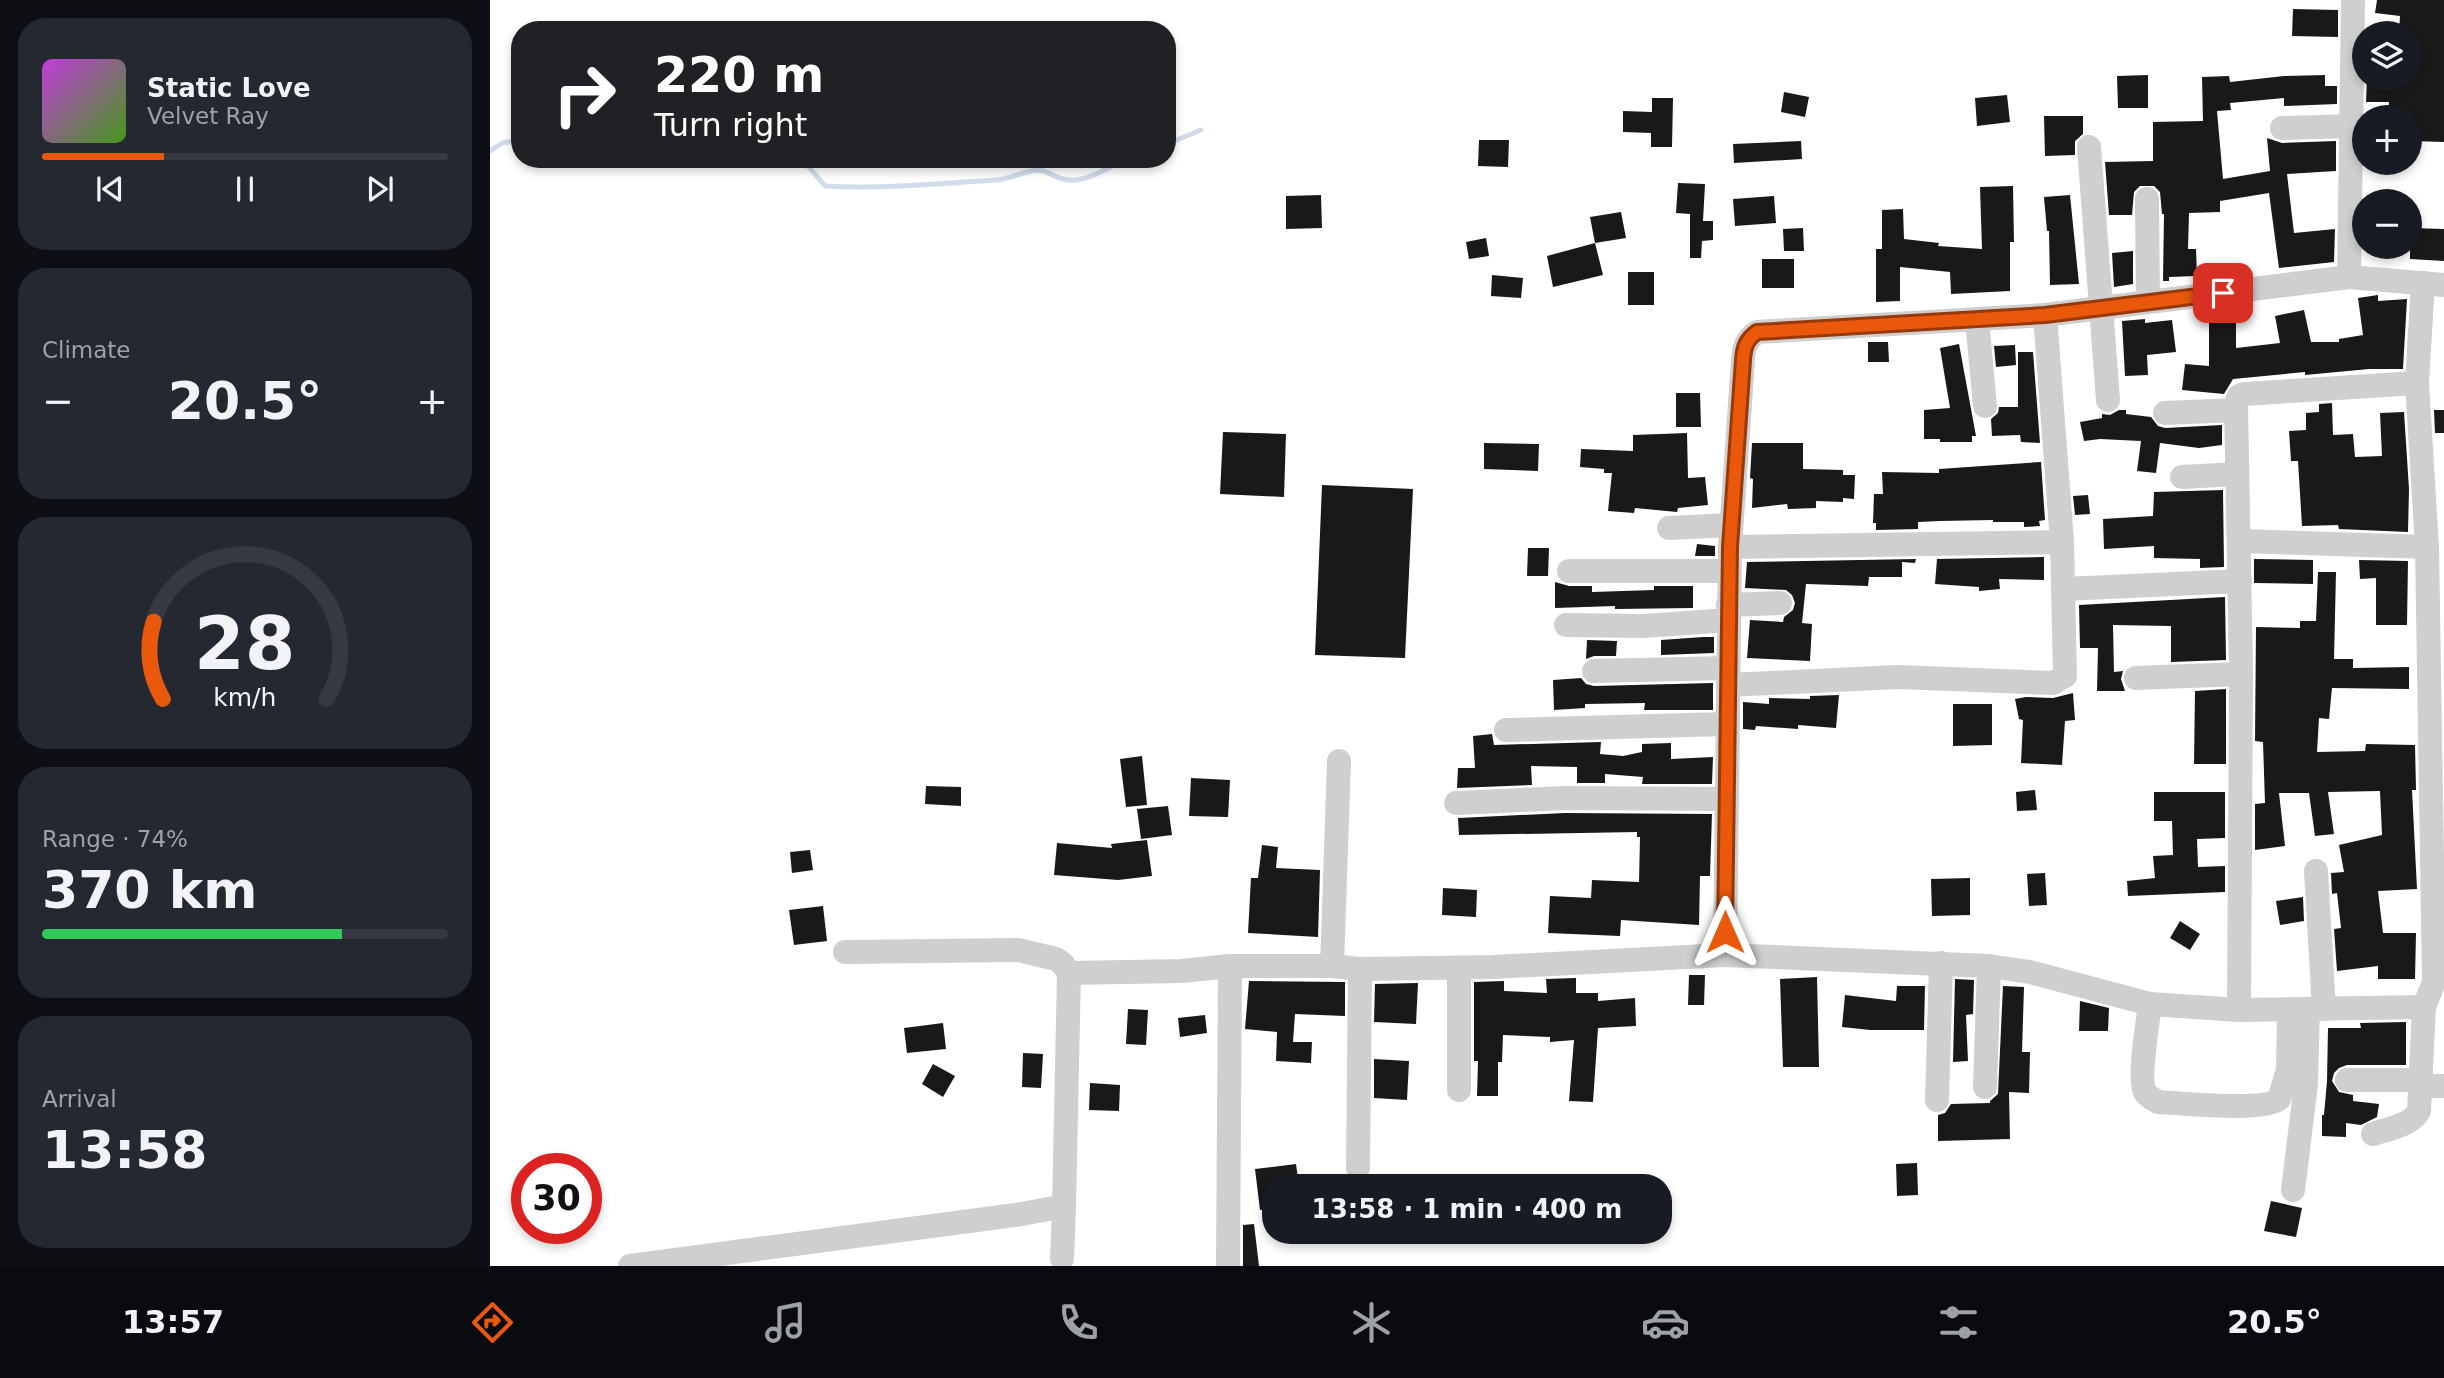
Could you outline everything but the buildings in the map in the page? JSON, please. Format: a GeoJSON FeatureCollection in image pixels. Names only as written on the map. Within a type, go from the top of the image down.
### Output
{"type":"FeatureCollection","features":[{"type":"Feature","properties":{"kind":"street"},"geometry":{"type":"LineString","coordinates":[[2349,277],[2353,0]]}},
{"type":"Feature","properties":{"kind":"street"},"geometry":{"type":"LineString","coordinates":[[2282,128],[2351,125]]}},
{"type":"Feature","properties":{"kind":"street"},"geometry":{"type":"LineString","coordinates":[[2089,147],[2108,400]]}},
{"type":"Feature","properties":{"kind":"street"},"geometry":{"type":"LineString","coordinates":[[2147,200],[2148,302]]}},
{"type":"Feature","properties":{"kind":"street"},"geometry":{"type":"LineString","coordinates":[[1725,955],[1730,548],[1744,347],[1748,338],[1757,332],[2045,315],[2349,277],[2434,284],[2417,383],[2434,495],[2427,547],[2439,982],[2424,1007],[2428,1084],[2419,1111],[2410,1121],[2373,1134]]}},
{"type":"Feature","properties":{"kind":"street"},"geometry":{"type":"LineString","coordinates":[[1594,671],[1728,677],[1898,677],[2053,683],[2065,676],[2062,542],[2045,315]]}},
{"type":"Feature","properties":{"kind":"street"},"geometry":{"type":"LineString","coordinates":[[1977,320],[1985,406]]}},
{"type":"Feature","properties":{"kind":"street"},"geometry":{"type":"LineString","coordinates":[[2239,1010],[2241,674],[2236,403],[2239,396],[2245,394],[2417,383]]}},
{"type":"Feature","properties":{"kind":"street"},"geometry":{"type":"LineString","coordinates":[[2165,413],[2236,410]]}},
{"type":"Feature","properties":{"kind":"street"},"geometry":{"type":"LineString","coordinates":[[2182,477],[2237,474]]}},
{"type":"Feature","properties":{"kind":"street"},"geometry":{"type":"LineString","coordinates":[[1669,528],[1730,548]]}},
{"type":"Feature","properties":{"kind":"street"},"geometry":{"type":"LineString","coordinates":[[2240,541],[2427,547]]}},
{"type":"Feature","properties":{"kind":"street"},"geometry":{"type":"LineString","coordinates":[[1569,571],[1730,548],[2062,542]]}},
{"type":"Feature","properties":{"kind":"street"},"geometry":{"type":"LineString","coordinates":[[2064,590],[2240,581]]}},
{"type":"Feature","properties":{"kind":"street"},"geometry":{"type":"LineString","coordinates":[[1566,625],[1644,626],[1780,603]]}},
{"type":"Feature","properties":{"kind":"street"},"geometry":{"type":"LineString","coordinates":[[2136,678],[2241,674]]}},
{"type":"Feature","properties":{"kind":"street"},"geometry":{"type":"LineString","coordinates":[[1506,730],[1727,724]]}},
{"type":"Feature","properties":{"kind":"street"},"geometry":{"type":"LineString","coordinates":[[1332,966],[1339,761]]}},
{"type":"Feature","properties":{"kind":"street"},"geometry":{"type":"LineString","coordinates":[[1456,803],[1565,797],[1726,799]]}},
{"type":"Feature","properties":{"kind":"street"},"geometry":{"type":"LineString","coordinates":[[2293,1190],[2306,1084],[2307,1009],[2316,871]]}},
{"type":"Feature","properties":{"kind":"street"},"geometry":{"type":"LineString","coordinates":[[845,952],[1018,950],[1056,959],[1063,964],[1069,973],[1062,1259]]}},
{"type":"Feature","properties":{"kind":"street"},"geometry":{"type":"LineString","coordinates":[[1069,973],[1181,971],[1230,967],[1459,968],[1725,955],[1989,966],[2030,972],[2150,1004],[2239,1010],[2424,1007]]}},
{"type":"Feature","properties":{"kind":"street"},"geometry":{"type":"LineString","coordinates":[[1937,1100],[1941,963]]}},
{"type":"Feature","properties":{"kind":"street"},"geometry":{"type":"LineString","coordinates":[[1985,1087],[1989,966]]}},
{"type":"Feature","properties":{"kind":"street"},"geometry":{"type":"LineString","coordinates":[[1228,1266],[1230,967]]}},
{"type":"Feature","properties":{"kind":"street"},"geometry":{"type":"LineString","coordinates":[[1459,968],[1459,1090]]}},
{"type":"Feature","properties":{"kind":"street"},"geometry":{"type":"LineString","coordinates":[[1358,1168],[1360,969]]}},
{"type":"Feature","properties":{"kind":"street"},"geometry":{"type":"LineString","coordinates":[[2150,1004],[2143,1074],[2147,1095],[2158,1102],[2264,1106],[2279,1099],[2307,1009]]}},
{"type":"Feature","properties":{"kind":"street"},"geometry":{"type":"LineString","coordinates":[[2347,1080],[2428,1084]]}},
{"type":"Feature","properties":{"kind":"street"},"geometry":{"type":"LineString","coordinates":[[630,1266],[1022,1214],[1064,1206]]}},
{"type":"Feature","properties":{"kind":"waterway"},"geometry":{"type":"LineString","coordinates":[[1176,140],[1201,130]]}},
{"type":"Feature","properties":{"kind":"waterway"},"geometry":{"type":"LineString","coordinates":[[490,151],[502,143],[511,142]]}},
{"type":"Feature","properties":{"kind":"waterway"},"geometry":{"type":"LineString","coordinates":[[810,168],[825,186],[868,187],[996,180],[1038,170],[1063,179],[1079,180],[1108,168]]}},
{"type":"Feature","properties":{"kind":"route"},"geometry":{"type":"LineString","coordinates":[[1725,932],[1730,547],[1744,347],[1748,338],[1757,332],[2045,315],[2223,293]]}}]}
